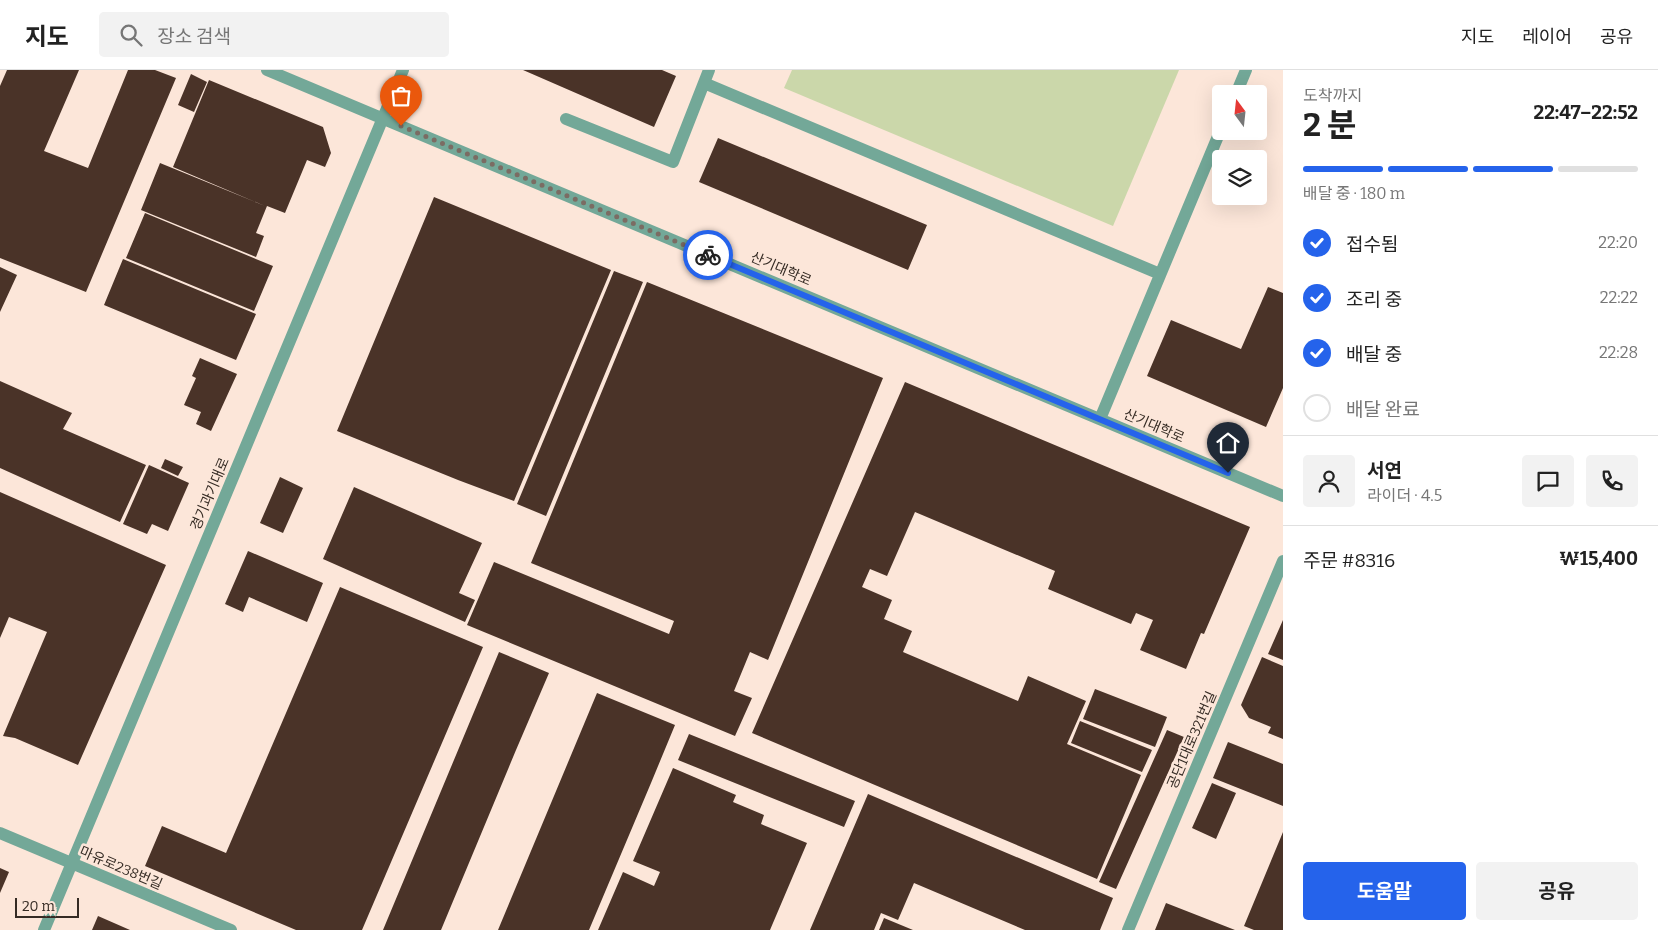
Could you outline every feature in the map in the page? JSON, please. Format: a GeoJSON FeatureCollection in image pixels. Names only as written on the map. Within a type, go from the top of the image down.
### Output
{"type":"FeatureCollection","features":[{"type":"Feature","properties":{"kind":"street","name":"산기대학로"},"geometry":{"type":"LineString","coordinates":[[267,70],[1283,496]]}},
{"type":"Feature","properties":{"kind":"street","name":"경기과기대로"},"geometry":{"type":"LineString","coordinates":[[44,930],[403,70]]}},
{"type":"Feature","properties":{"kind":"street"},"geometry":{"type":"LineString","coordinates":[[566,118],[673,162],[709,70]]}},
{"type":"Feature","properties":{"kind":"street"},"geometry":{"type":"LineString","coordinates":[[1240,85],[1246,70]]}},
{"type":"Feature","properties":{"kind":"street"},"geometry":{"type":"LineString","coordinates":[[704,83],[1160,274]]}},
{"type":"Feature","properties":{"kind":"street"},"geometry":{"type":"LineString","coordinates":[[1100,419],[1216,140]]}},
{"type":"Feature","properties":{"kind":"street","name":"공단1대로321번길"},"geometry":{"type":"LineString","coordinates":[[1128,930],[1283,561]]}},
{"type":"Feature","properties":{"kind":"street","name":"마유로238번길"},"geometry":{"type":"LineString","coordinates":[[0,833],[231,930]]}},
{"type":"Feature","properties":{"kind":"green space"},"geometry":{"type":"Polygon","coordinates":[[[792,70],[1179,70],[1113,226],[784,88],[792,70]]]}},
{"type":"Feature","properties":{"kind":"building"},"geometry":{"type":"Polygon","coordinates":[[[7,70],[79,70],[44,151],[88,168],[128,70],[155,70],[176,78],[86,292],[0,258],[0,86],[7,70]]]}},
{"type":"Feature","properties":{"kind":"building"},"geometry":{"type":"Polygon","coordinates":[[[523,70],[662,70],[676,76],[654,127],[523,70]]]}},
{"type":"Feature","properties":{"kind":"building"},"geometry":{"type":"Polygon","coordinates":[[[191,74],[207,82],[194,112],[178,105],[191,74]]]}},
{"type":"Feature","properties":{"kind":"building"},"geometry":{"type":"Polygon","coordinates":[[[209,80],[323,127],[331,153],[325,167],[307,160],[285,213],[267,206],[256,233],[264,236],[256,257],[141,210],[160,163],[265,206],[173,167],[209,80]]]}},
{"type":"Feature","properties":{"kind":"building"},"geometry":{"type":"Polygon","coordinates":[[[718,138],[927,225],[908,270],[699,182],[718,138]]]}},
{"type":"Feature","properties":{"kind":"building"},"geometry":{"type":"Polygon","coordinates":[[[434,197],[611,270],[514,501],[337,431],[434,197]]]}},
{"type":"Feature","properties":{"kind":"building"},"geometry":{"type":"Polygon","coordinates":[[[145,213],[273,266],[254,311],[126,258],[145,213]]]}},
{"type":"Feature","properties":{"kind":"building"},"geometry":{"type":"Polygon","coordinates":[[[123,259],[256,314],[236,360],[104,305],[123,259]]]}},
{"type":"Feature","properties":{"kind":"building"},"geometry":{"type":"Polygon","coordinates":[[[0,267],[17,275],[0,312],[0,267]]]}},
{"type":"Feature","properties":{"kind":"building"},"geometry":{"type":"Polygon","coordinates":[[[614,271],[643,282],[546,516],[517,504],[614,271]]]}},
{"type":"Feature","properties":{"kind":"building"},"geometry":{"type":"Polygon","coordinates":[[[647,282],[883,378],[768,660],[750,652],[734,691],[752,698],[735,736],[467,625],[494,562],[669,634],[674,621],[531,563],[647,282]]]}},
{"type":"Feature","properties":{"kind":"building"},"geometry":{"type":"Polygon","coordinates":[[[1268,287],[1283,293],[1283,388],[1266,427],[1147,376],[1171,320],[1241,349],[1268,287]]]}},
{"type":"Feature","properties":{"kind":"building"},"geometry":{"type":"Polygon","coordinates":[[[200,358],[237,374],[211,431],[196,424],[201,412],[184,405],[196,378],[192,376],[200,358]]]}},
{"type":"Feature","properties":{"kind":"building"},"geometry":{"type":"Polygon","coordinates":[[[0,381],[72,413],[63,429],[146,465],[120,522],[0,468],[0,381]]]}},
{"type":"Feature","properties":{"kind":"building"},"geometry":{"type":"Polygon","coordinates":[[[905,382],[1250,527],[1204,634],[1201,633],[1186,669],[1140,650],[1153,620],[1136,613],[1131,624],[1048,589],[1055,571],[915,512],[887,576],[870,569],[862,587],[892,600],[884,619],[912,631],[903,652],[1018,701],[1028,676],[1086,701],[1067,744],[1141,775],[1097,879],[752,733],[905,382]]]}},
{"type":"Feature","properties":{"kind":"building"},"geometry":{"type":"Polygon","coordinates":[[[165,459],[183,467],[178,476],[161,468],[165,459]]]}},
{"type":"Feature","properties":{"kind":"building"},"geometry":{"type":"Polygon","coordinates":[[[149,465],[189,483],[168,531],[152,524],[147,534],[123,524],[149,465]]]}},
{"type":"Feature","properties":{"kind":"building"},"geometry":{"type":"Polygon","coordinates":[[[280,477],[303,488],[283,533],[260,523],[280,477]]]}},
{"type":"Feature","properties":{"kind":"building"},"geometry":{"type":"Polygon","coordinates":[[[354,487],[482,543],[459,593],[475,600],[465,622],[323,559],[354,487]]]}},
{"type":"Feature","properties":{"kind":"building"},"geometry":{"type":"Polygon","coordinates":[[[0,492],[166,565],[78,765],[15,738],[3,736],[47,632],[9,617],[0,638],[0,492]]]}},
{"type":"Feature","properties":{"kind":"building"},"geometry":{"type":"Polygon","coordinates":[[[248,551],[323,583],[307,622],[249,597],[243,612],[225,604],[248,551]]]}},
{"type":"Feature","properties":{"kind":"building"},"geometry":{"type":"Polygon","coordinates":[[[340,587],[483,647],[362,930],[296,930],[145,866],[162,826],[226,853],[340,587]]]}},
{"type":"Feature","properties":{"kind":"building"},"geometry":{"type":"Polygon","coordinates":[[[1283,620],[1283,660],[1268,654],[1283,620]]]}},
{"type":"Feature","properties":{"kind":"building"},"geometry":{"type":"Polygon","coordinates":[[[499,652],[549,673],[441,930],[383,930],[499,652]]]}},
{"type":"Feature","properties":{"kind":"building"},"geometry":{"type":"Polygon","coordinates":[[[1262,657],[1283,666],[1283,739],[1268,733],[1271,727],[1249,718],[1241,705],[1262,657]]]}},
{"type":"Feature","properties":{"kind":"building"},"geometry":{"type":"Polygon","coordinates":[[[1095,689],[1167,717],[1155,747],[1083,719],[1095,689]]]}},
{"type":"Feature","properties":{"kind":"building"},"geometry":{"type":"Polygon","coordinates":[[[597,693],[675,725],[651,783],[589,930],[498,930],[597,693]]]}},
{"type":"Feature","properties":{"kind":"building"},"geometry":{"type":"Polygon","coordinates":[[[1080,721],[1152,750],[1142,772],[1071,743],[1080,721]]]}},
{"type":"Feature","properties":{"kind":"building"},"geometry":{"type":"Polygon","coordinates":[[[1167,730],[1184,737],[1116,889],[1099,882],[1167,730]]]}},
{"type":"Feature","properties":{"kind":"building"},"geometry":{"type":"Polygon","coordinates":[[[689,734],[855,801],[844,827],[678,760],[689,734]]]}},
{"type":"Feature","properties":{"kind":"building"},"geometry":{"type":"Polygon","coordinates":[[[1228,742],[1283,764],[1283,806],[1213,778],[1228,742]]]}},
{"type":"Feature","properties":{"kind":"building"},"geometry":{"type":"Polygon","coordinates":[[[673,768],[736,795],[733,802],[764,815],[761,824],[807,843],[770,930],[598,930],[623,872],[654,886],[660,872],[633,861],[673,768]]]}},
{"type":"Feature","properties":{"kind":"building"},"geometry":{"type":"Polygon","coordinates":[[[1212,783],[1236,793],[1216,839],[1192,828],[1212,783]]]}},
{"type":"Feature","properties":{"kind":"building"},"geometry":{"type":"Polygon","coordinates":[[[868,794],[1113,898],[1100,930],[1025,930],[914,883],[898,920],[881,913],[874,930],[810,930],[868,794]]]}},
{"type":"Feature","properties":{"kind":"building"},"geometry":{"type":"Polygon","coordinates":[[[1283,832],[1283,930],[1254,930],[1244,926],[1283,832]]]}},
{"type":"Feature","properties":{"kind":"building"},"geometry":{"type":"Polygon","coordinates":[[[0,868],[9,872],[0,893],[0,868]]]}},
{"type":"Feature","properties":{"kind":"building"},"geometry":{"type":"Polygon","coordinates":[[[1166,903],[1235,930],[1155,930],[1166,903]]]}},
{"type":"Feature","properties":{"kind":"building"},"geometry":{"type":"Polygon","coordinates":[[[98,916],[130,930],[92,930],[98,916]]]}},
{"type":"Feature","properties":{"kind":"building"},"geometry":{"type":"Polygon","coordinates":[[[884,918],[913,930],[879,930],[884,918]]]}},
{"type":"Feature","properties":{"kind":"way so far"},"geometry":{"type":"LineString","coordinates":[[401,126],[708,255]]}},
{"type":"Feature","properties":{"kind":"route"},"geometry":{"type":"LineString","coordinates":[[708,255],[1228,473]]}}]}
